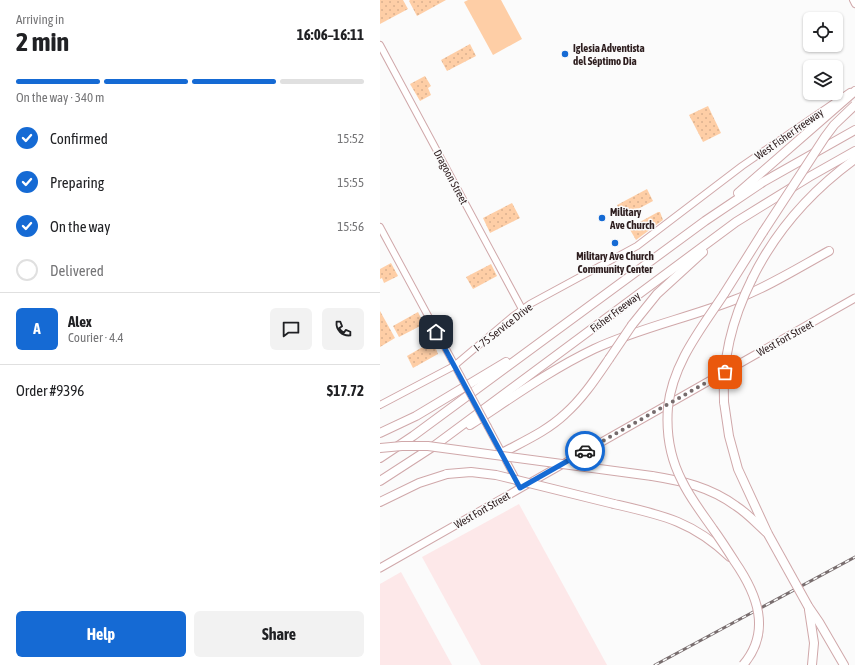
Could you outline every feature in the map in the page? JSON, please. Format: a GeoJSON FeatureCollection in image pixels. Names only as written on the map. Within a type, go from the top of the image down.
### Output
{"type":"FeatureCollection","features":[{"type":"Feature","properties":{"kind":"highway"},"geometry":{"type":"LineString","coordinates":[[712,216],[855,90]]}},
{"type":"Feature","properties":{"kind":"highway"},"geometry":{"type":"LineString","coordinates":[[743,665],[751,654],[757,639],[759,617],[756,601],[752,589],[735,561],[692,500],[681,480],[671,452],[668,430],[669,402],[678,366],[688,348],[824,137],[855,105]]}},
{"type":"Feature","properties":{"kind":"highway","name":"Fisher Freeway"},"geometry":{"type":"LineString","coordinates":[[380,458],[414,436],[712,216],[763,182],[855,130]]}},
{"type":"Feature","properties":{"kind":"highway","name":"Fisher Freeway"},"geometry":{"type":"LineString","coordinates":[[380,481],[434,446],[736,222],[809,177],[855,151]]}},
{"type":"Feature","properties":{"kind":"highway"},"geometry":{"type":"LineString","coordinates":[[844,665],[808,606],[768,534],[738,469],[729,436],[724,402],[725,369],[730,342],[742,300],[752,279],[772,242],[793,215],[819,188],[855,159]]}},
{"type":"Feature","properties":{"kind":"highway"},"geometry":{"type":"LineString","coordinates":[[502,453],[547,428],[565,414],[585,394],[632,325],[649,303],[736,222]]}},
{"type":"Feature","properties":{"kind":"highway"},"geometry":{"type":"LineString","coordinates":[[434,446],[463,430],[558,368],[590,351],[636,332],[736,299],[770,283],[829,251]]}},
{"type":"Feature","properties":{"kind":"highway"},"geometry":{"type":"LineString","coordinates":[[380,434],[416,416],[543,340]]}},
{"type":"Feature","properties":{"kind":"highway"},"geometry":{"type":"LineString","coordinates":[[380,448],[412,446],[439,448],[652,476],[689,483],[711,491],[736,506],[768,534]]}},
{"type":"Feature","properties":{"kind":"highway"},"geometry":{"type":"LineString","coordinates":[[380,502],[418,483],[447,474],[471,472],[496,475],[664,516],[699,532],[735,561]]}},
{"type":"Feature","properties":{"kind":"highway"},"geometry":{"type":"LineString","coordinates":[[808,606],[814,635],[812,665]]}},
{"type":"Feature","properties":{"kind":"main road"},"geometry":{"type":"LineString","coordinates":[[853,0],[855,4]]}},
{"type":"Feature","properties":{"kind":"main road","name":"Dragoon Street"},"geometry":{"type":"LineString","coordinates":[[380,45],[522,310]]}},
{"type":"Feature","properties":{"kind":"main road","name":"West Fisher Freeway"},"geometry":{"type":"LineString","coordinates":[[708,191],[831,104],[855,90]]}},
{"type":"Feature","properties":{"kind":"main road","name":"I- 75 Service Drive"},"geometry":{"type":"LineString","coordinates":[[380,405],[454,366],[522,310],[628,251],[708,191]]}},
{"type":"Feature","properties":{"kind":"main road"},"geometry":{"type":"LineString","coordinates":[[380,227],[520,488]]}},
{"type":"Feature","properties":{"kind":"main road","name":"West Fort Street"},"geometry":{"type":"LineString","coordinates":[[380,568],[855,298]]}},
{"type":"Feature","properties":{"kind":"shaded area"},"geometry":{"type":"Polygon","coordinates":[[[380,0],[403,0],[408,9],[380,24],[380,0]]]}},
{"type":"Feature","properties":{"kind":"shaded area"},"geometry":{"type":"Polygon","coordinates":[[[446,0],[417,16],[409,1],[446,0]]]}},
{"type":"Feature","properties":{"kind":"shaded area"},"geometry":{"type":"Polygon","coordinates":[[[468,0],[501,0],[522,39],[493,55],[464,2],[468,0]]]}},
{"type":"Feature","properties":{"kind":"shaded area"},"geometry":{"type":"Polygon","coordinates":[[[470,44],[476,56],[447,71],[441,60],[470,44]]]}},
{"type":"Feature","properties":{"kind":"shaded area"},"geometry":{"type":"Polygon","coordinates":[[[425,76],[431,86],[428,88],[431,95],[420,101],[410,84],[425,76]]]}},
{"type":"Feature","properties":{"kind":"shaded area"},"geometry":{"type":"Polygon","coordinates":[[[708,106],[721,133],[703,142],[689,115],[708,106]]]}},
{"type":"Feature","properties":{"kind":"shaded area"},"geometry":{"type":"Polygon","coordinates":[[[647,189],[653,201],[623,217],[617,205],[647,189]]]}},
{"type":"Feature","properties":{"kind":"shaded area"},"geometry":{"type":"Polygon","coordinates":[[[512,203],[520,218],[490,233],[483,218],[512,203]]]}},
{"type":"Feature","properties":{"kind":"shaded area"},"geometry":{"type":"Polygon","coordinates":[[[660,212],[663,220],[636,240],[629,228],[660,212]]]}},
{"type":"Feature","properties":{"kind":"shaded area"},"geometry":{"type":"Polygon","coordinates":[[[391,263],[398,276],[384,283],[382,278],[380,279],[380,269],[391,263]]]}},
{"type":"Feature","properties":{"kind":"shaded area"},"geometry":{"type":"Polygon","coordinates":[[[491,264],[497,276],[473,289],[466,277],[491,264]]]}},
{"type":"Feature","properties":{"kind":"shaded area"},"geometry":{"type":"Polygon","coordinates":[[[380,311],[395,338],[380,347],[380,311]]]}},
{"type":"Feature","properties":{"kind":"shaded area"},"geometry":{"type":"Polygon","coordinates":[[[418,312],[424,324],[399,337],[393,326],[418,312]]]}},
{"type":"Feature","properties":{"kind":"shaded area"},"geometry":{"type":"Polygon","coordinates":[[[433,341],[438,354],[413,368],[407,356],[433,341]]]}},
{"type":"Feature","properties":{"kind":"shaded area"},"geometry":{"type":"Polygon","coordinates":[[[519,504],[607,665],[481,665],[422,557],[519,504]]]}},
{"type":"Feature","properties":{"kind":"shaded area"},"geometry":{"type":"Polygon","coordinates":[[[401,572],[452,665],[380,665],[380,584],[401,572]]]}},
{"type":"Feature","properties":{"kind":"railway"},"geometry":{"type":"LineString","coordinates":[[655,665],[855,557]]}},
{"type":"Feature","properties":{"kind":"way so far"},"geometry":{"type":"LineString","coordinates":[[585,451],[725,372]]}},
{"type":"Feature","properties":{"kind":"place","name":"Iglesia Adventista del Séptimo Dia"},"geometry":{"type":"Point","coordinates":[565,54]}},
{"type":"Feature","properties":{"kind":"place","name":"Military Ave Church"},"geometry":{"type":"Point","coordinates":[602,218]}},
{"type":"Feature","properties":{"kind":"place","name":"Military Ave Church Community Center"},"geometry":{"type":"Point","coordinates":[615,243]}},
{"type":"Feature","properties":{"kind":"route"},"geometry":{"type":"LineString","coordinates":[[436,332],[520,488],[585,451]]}}]}
